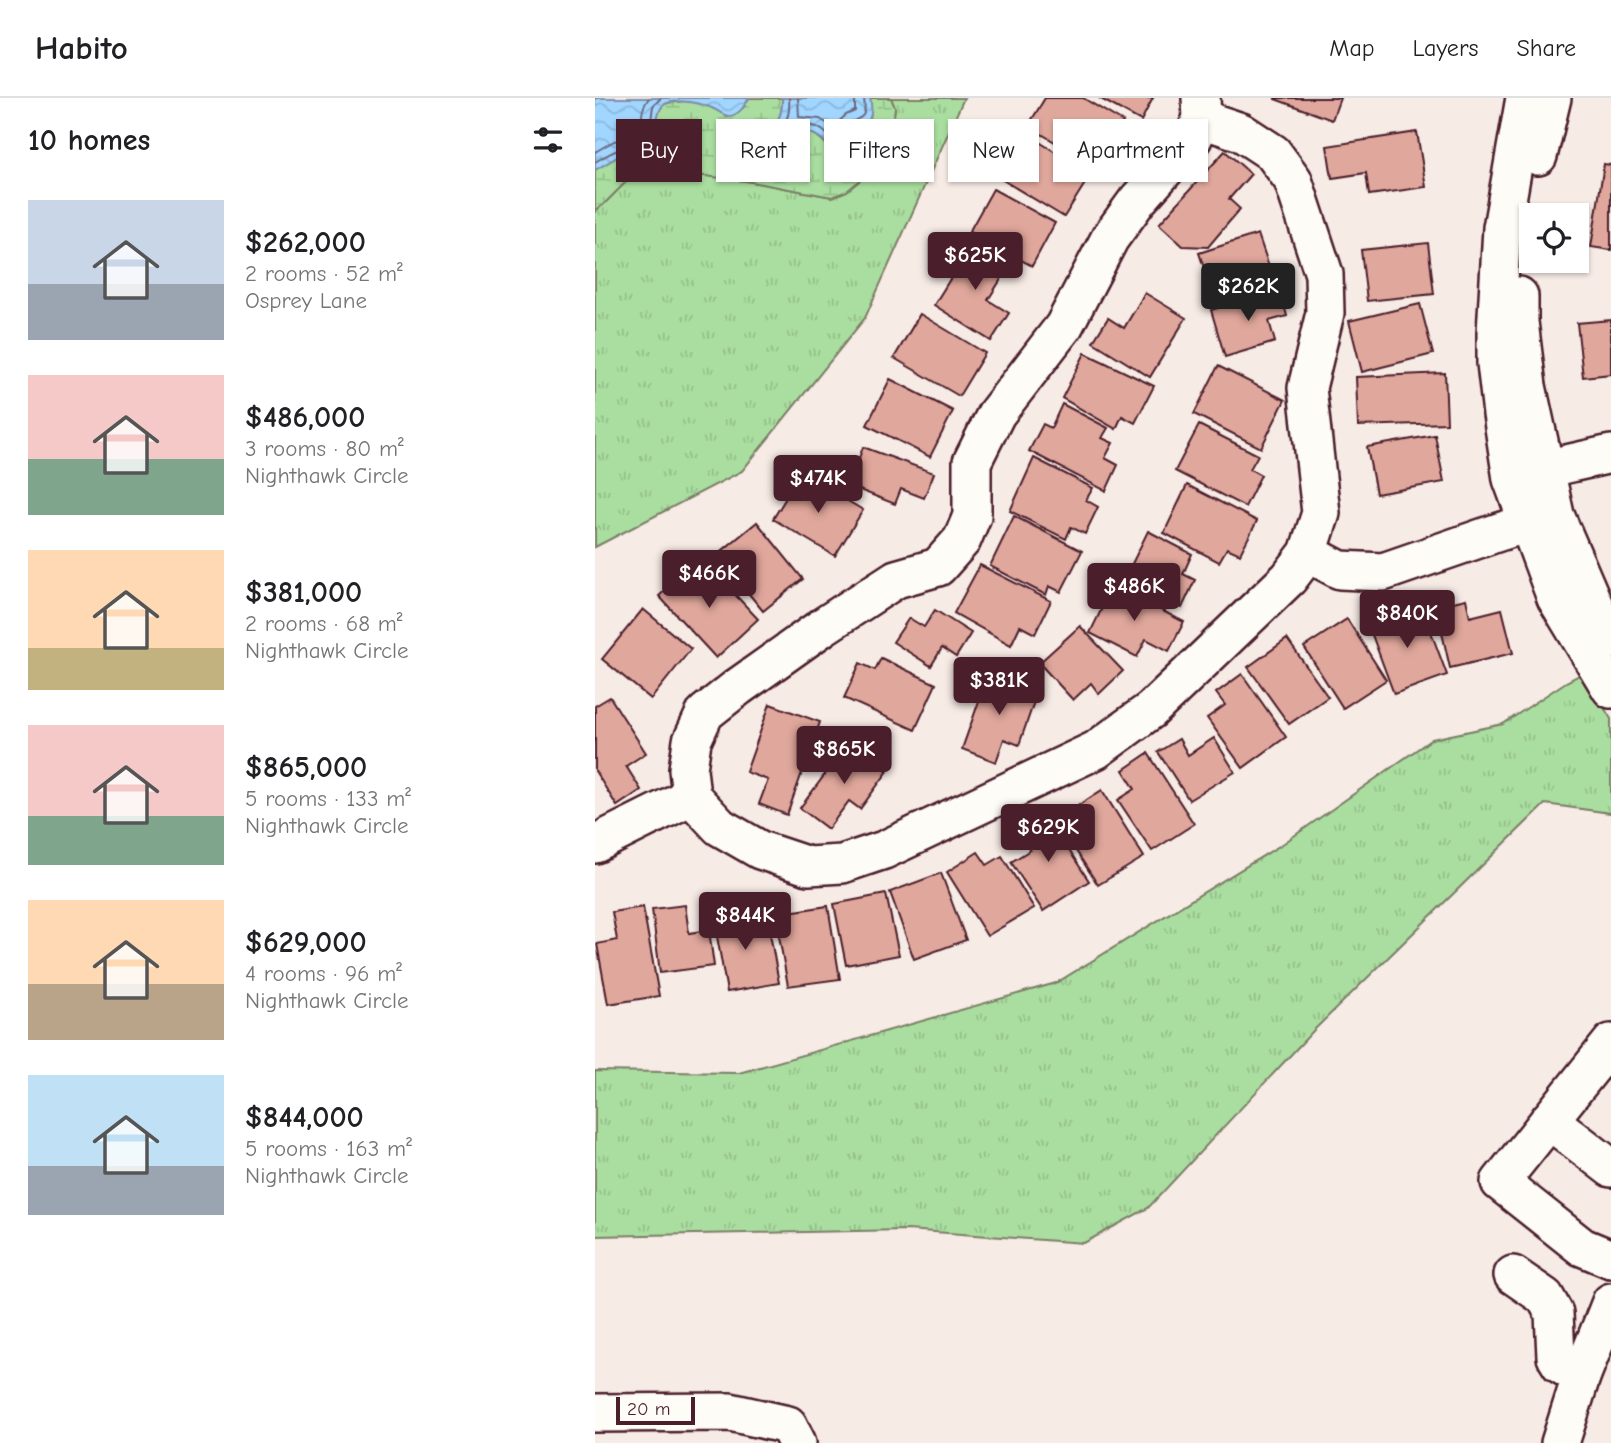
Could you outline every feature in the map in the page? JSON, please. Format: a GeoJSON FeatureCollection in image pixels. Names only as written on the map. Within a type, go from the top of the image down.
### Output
{"type":"FeatureCollection","features":[{"type":"Feature","properties":{"kind":"street"},"geometry":{"type":"LineString","coordinates":[[1525,98],[1502,228],[1496,332],[1496,363],[1502,414],[1528,474],[1542,520],[1556,598],[1611,690]]}},
{"type":"Feature","properties":{"kind":"street"},"geometry":{"type":"LineString","coordinates":[[1528,474],[1527,386],[1519,322],[1519,250],[1552,98]]}},
{"type":"Feature","properties":{"kind":"street"},"geometry":{"type":"LineString","coordinates":[[1202,108],[1273,153],[1293,180],[1324,274],[1325,313],[1307,388],[1321,513],[1308,553],[1289,578],[1151,710],[1095,750],[884,850],[842,864],[808,866],[760,850],[720,827],[691,796],[688,769],[692,741],[705,713],[824,626],[896,579],[938,567],[962,540],[972,516],[972,462],[996,414],[1063,326],[1110,239],[1137,201],[1193,138],[1202,108]]}},
{"type":"Feature","properties":{"kind":"street"},"geometry":{"type":"LineString","coordinates":[[1528,474],[1611,454]]}},
{"type":"Feature","properties":{"kind":"street"},"geometry":{"type":"LineString","coordinates":[[1308,553],[1340,570],[1383,572],[1542,520]]}},
{"type":"Feature","properties":{"kind":"street"},"geometry":{"type":"LineString","coordinates":[[1542,520],[1611,640]]}},
{"type":"Feature","properties":{"kind":"street"},"geometry":{"type":"LineString","coordinates":[[595,844],[691,796]]}},
{"type":"Feature","properties":{"kind":"street"},"geometry":{"type":"LineString","coordinates":[[1611,1043],[1500,1182],[1581,1247],[1611,1259]]}},
{"type":"Feature","properties":{"kind":"street"},"geometry":{"type":"LineString","coordinates":[[1549,1120],[1611,1168]]}},
{"type":"Feature","properties":{"kind":"street"},"geometry":{"type":"LineString","coordinates":[[1513,1275],[1545,1297],[1554,1313],[1556,1357],[1561,1365],[1581,1377]]}},
{"type":"Feature","properties":{"kind":"street"},"geometry":{"type":"LineString","coordinates":[[1560,1443],[1581,1377],[1611,1302]]}},
{"type":"Feature","properties":{"kind":"street"},"geometry":{"type":"LineString","coordinates":[[595,1413],[730,1412],[788,1425],[797,1443]]}},
{"type":"Feature","properties":{"kind":"green space"},"geometry":{"type":"Polygon","coordinates":[[[749,98],[782,98],[778,119],[716,119],[716,177],[702,176],[702,119],[657,119],[665,104],[684,101],[709,106],[726,116],[743,108],[749,98]]]}},
{"type":"Feature","properties":{"kind":"green space"},"geometry":{"type":"Polygon","coordinates":[[[870,98],[891,98],[895,108],[893,119],[869,119],[870,98]]]}},
{"type":"Feature","properties":{"kind":"green space"},"geometry":{"type":"Polygon","coordinates":[[[891,98],[964,98],[955,119],[948,119],[948,134],[934,165],[934,119],[893,119],[895,108],[891,98]]]}},
{"type":"Feature","properties":{"kind":"green space"},"geometry":{"type":"Polygon","coordinates":[[[812,133],[824,142],[824,182],[858,182],[847,191],[832,197],[751,182],[810,182],[812,133]]]}},
{"type":"Feature","properties":{"kind":"green space"},"geometry":{"type":"Polygon","coordinates":[[[616,158],[616,182],[626,182],[595,211],[595,170],[616,158]]]}},
{"type":"Feature","properties":{"kind":"green space"},"geometry":{"type":"Polygon","coordinates":[[[702,175],[716,177],[716,182],[751,182],[832,197],[847,191],[858,182],[926,182],[865,318],[742,471],[595,547],[595,211],[625,182],[702,182],[702,175]]]}},
{"type":"Feature","properties":{"kind":"green space"},"geometry":{"type":"Polygon","coordinates":[[[1583,673],[1611,719],[1611,813],[1545,804],[1313,1031],[1148,1208],[1084,1243],[907,1230],[595,1236],[595,1071],[739,1073],[1056,983],[1284,843],[1432,739],[1503,724],[1583,673]]]}},
{"type":"Feature","properties":{"kind":"water"},"geometry":{"type":"Polygon","coordinates":[[[595,98],[749,98],[744,107],[733,116],[696,103],[676,101],[665,104],[657,119],[616,119],[616,158],[595,170],[595,98]]]}},
{"type":"Feature","properties":{"kind":"water"},"geometry":{"type":"Polygon","coordinates":[[[782,98],[870,98],[871,116],[870,119],[824,119],[824,142],[810,133],[810,119],[778,119],[782,98]]]}},
{"type":"Feature","properties":{"kind":"building"},"geometry":{"type":"Polygon","coordinates":[[[1045,98],[1083,98],[1118,119],[1053,119],[1053,141],[1039,133],[1039,119],[1032,119],[1045,98]]]}},
{"type":"Feature","properties":{"kind":"building"},"geometry":{"type":"Polygon","coordinates":[[[1099,98],[1153,98],[1142,119],[1099,98]]]}},
{"type":"Feature","properties":{"kind":"building"},"geometry":{"type":"Polygon","coordinates":[[[1275,98],[1340,98],[1332,120],[1275,98]]]}},
{"type":"Feature","properties":{"kind":"building"},"geometry":{"type":"Polygon","coordinates":[[[1417,132],[1426,187],[1369,195],[1366,173],[1332,178],[1327,146],[1417,132]]]}},
{"type":"Feature","properties":{"kind":"building"},"geometry":{"type":"Polygon","coordinates":[[[1039,142],[1053,150],[1053,182],[1086,182],[1064,217],[1006,182],[1039,182],[1039,142]]]}},
{"type":"Feature","properties":{"kind":"building"},"geometry":{"type":"Polygon","coordinates":[[[1225,151],[1251,174],[1229,199],[1240,209],[1208,247],[1183,246],[1159,224],[1197,182],[1208,182],[1208,170],[1225,151]]]}},
{"type":"Feature","properties":{"kind":"building"},"geometry":{"type":"Polygon","coordinates":[[[1604,164],[1611,165],[1611,250],[1591,247],[1604,164]]]}},
{"type":"Feature","properties":{"kind":"building"},"geometry":{"type":"Polygon","coordinates":[[[993,189],[1055,223],[1032,266],[969,232],[993,189]]]}},
{"type":"Feature","properties":{"kind":"building"},"geometry":{"type":"Polygon","coordinates":[[[1258,234],[1275,284],[1216,303],[1199,253],[1258,234]]]}},
{"type":"Feature","properties":{"kind":"building"},"geometry":{"type":"Polygon","coordinates":[[[973,242],[1010,265],[988,300],[1009,313],[991,341],[934,305],[973,242]]]}},
{"type":"Feature","properties":{"kind":"building"},"geometry":{"type":"Polygon","coordinates":[[[1428,243],[1434,294],[1367,301],[1361,250],[1428,243]]]}},
{"type":"Feature","properties":{"kind":"building"},"geometry":{"type":"Polygon","coordinates":[[[1280,290],[1287,316],[1269,321],[1275,342],[1225,357],[1211,310],[1280,290]]]}},
{"type":"Feature","properties":{"kind":"building"},"geometry":{"type":"Polygon","coordinates":[[[1145,293],[1186,318],[1150,377],[1093,342],[1108,318],[1124,328],[1145,293]]]}},
{"type":"Feature","properties":{"kind":"building"},"geometry":{"type":"Polygon","coordinates":[[[1420,304],[1433,354],[1362,372],[1349,321],[1420,304]]]}},
{"type":"Feature","properties":{"kind":"building"},"geometry":{"type":"Polygon","coordinates":[[[920,314],[985,353],[959,396],[894,358],[920,314]]]}},
{"type":"Feature","properties":{"kind":"building"},"geometry":{"type":"Polygon","coordinates":[[[1611,320],[1611,374],[1583,377],[1577,323],[1611,320]]]}},
{"type":"Feature","properties":{"kind":"building"},"geometry":{"type":"Polygon","coordinates":[[[1085,353],[1154,386],[1135,423],[1122,416],[1116,429],[1062,398],[1085,353]]]}},
{"type":"Feature","properties":{"kind":"building"},"geometry":{"type":"Polygon","coordinates":[[[1218,366],[1285,400],[1261,448],[1194,414],[1218,366]]]}},
{"type":"Feature","properties":{"kind":"building"},"geometry":{"type":"Polygon","coordinates":[[[1445,373],[1447,423],[1358,426],[1356,377],[1445,373]]]}},
{"type":"Feature","properties":{"kind":"building"},"geometry":{"type":"Polygon","coordinates":[[[890,379],[953,411],[930,457],[867,425],[890,379]]]}},
{"type":"Feature","properties":{"kind":"building"},"geometry":{"type":"Polygon","coordinates":[[[1062,404],[1108,428],[1102,438],[1113,443],[1105,458],[1118,465],[1106,491],[1029,451],[1043,424],[1051,428],[1062,404]]]}},
{"type":"Feature","properties":{"kind":"building"},"geometry":{"type":"Polygon","coordinates":[[[1199,425],[1258,455],[1250,469],[1261,475],[1245,507],[1175,471],[1199,425]]]}},
{"type":"Feature","properties":{"kind":"building"},"geometry":{"type":"Polygon","coordinates":[[[1435,435],[1444,482],[1376,494],[1367,447],[1435,435]]]}},
{"type":"Feature","properties":{"kind":"building"},"geometry":{"type":"Polygon","coordinates":[[[863,447],[934,473],[924,498],[901,489],[895,504],[849,486],[863,447]]]}},
{"type":"Feature","properties":{"kind":"building"},"geometry":{"type":"Polygon","coordinates":[[[1034,458],[1093,488],[1086,500],[1098,507],[1085,534],[1071,527],[1066,539],[1010,511],[1034,458]]]}},
{"type":"Feature","properties":{"kind":"building"},"geometry":{"type":"Polygon","coordinates":[[[801,473],[863,510],[835,556],[773,519],[801,473]]]}},
{"type":"Feature","properties":{"kind":"building"},"geometry":{"type":"Polygon","coordinates":[[[1187,485],[1257,521],[1240,554],[1227,548],[1219,562],[1164,533],[1187,485]]]}},
{"type":"Feature","properties":{"kind":"building"},"geometry":{"type":"Polygon","coordinates":[[[1014,516],[1082,551],[1061,592],[1049,586],[1046,595],[990,566],[1014,516]]]}},
{"type":"Feature","properties":{"kind":"building"},"geometry":{"type":"Polygon","coordinates":[[[757,522],[803,579],[763,611],[717,555],[757,522]]]}},
{"type":"Feature","properties":{"kind":"building"},"geometry":{"type":"Polygon","coordinates":[[[1148,531],[1192,554],[1183,574],[1195,580],[1182,608],[1124,580],[1148,531]]]}},
{"type":"Feature","properties":{"kind":"building"},"geometry":{"type":"Polygon","coordinates":[[[980,565],[1051,601],[1035,634],[1020,626],[1011,645],[954,613],[980,565]]]}},
{"type":"Feature","properties":{"kind":"building"},"geometry":{"type":"Polygon","coordinates":[[[690,568],[700,579],[711,569],[758,619],[716,658],[659,596],[690,568]]]}},
{"type":"Feature","properties":{"kind":"building"},"geometry":{"type":"Polygon","coordinates":[[[1113,585],[1184,622],[1169,651],[1146,639],[1137,657],[1090,633],[1113,585]]]}},
{"type":"Feature","properties":{"kind":"building"},"geometry":{"type":"Polygon","coordinates":[[[1466,599],[1470,617],[1502,609],[1513,653],[1450,668],[1436,606],[1466,599]]]}},
{"type":"Feature","properties":{"kind":"building"},"geometry":{"type":"Polygon","coordinates":[[[1421,605],[1447,675],[1394,694],[1368,624],[1421,605]]]}},
{"type":"Feature","properties":{"kind":"building"},"geometry":{"type":"Polygon","coordinates":[[[643,609],[691,649],[651,699],[602,659],[643,609]]]}},
{"type":"Feature","properties":{"kind":"building"},"geometry":{"type":"Polygon","coordinates":[[[935,610],[971,633],[956,657],[942,648],[931,666],[893,642],[909,618],[924,627],[935,610]]]}},
{"type":"Feature","properties":{"kind":"building"},"geometry":{"type":"Polygon","coordinates":[[[1347,619],[1386,680],[1343,708],[1304,647],[1347,619]]]}},
{"type":"Feature","properties":{"kind":"building"},"geometry":{"type":"Polygon","coordinates":[[[1080,626],[1123,671],[1099,694],[1091,683],[1073,700],[1039,663],[1080,626]]]}},
{"type":"Feature","properties":{"kind":"building"},"geometry":{"type":"Polygon","coordinates":[[[1287,639],[1328,697],[1289,724],[1248,667],[1287,639]]]}},
{"type":"Feature","properties":{"kind":"building"},"geometry":{"type":"Polygon","coordinates":[[[881,658],[936,684],[915,730],[844,698],[860,663],[875,670],[881,658]]]}},
{"type":"Feature","properties":{"kind":"building"},"geometry":{"type":"Polygon","coordinates":[[[989,673],[1038,690],[1019,745],[1004,739],[996,762],[962,749],[989,673]]]}},
{"type":"Feature","properties":{"kind":"building"},"geometry":{"type":"Polygon","coordinates":[[[1242,674],[1286,737],[1243,768],[1207,718],[1225,705],[1216,693],[1242,674]]]}},
{"type":"Feature","properties":{"kind":"building"},"geometry":{"type":"Polygon","coordinates":[[[610,697],[646,753],[626,766],[641,790],[617,806],[595,771],[595,706],[610,697]]]}},
{"type":"Feature","properties":{"kind":"building"},"geometry":{"type":"Polygon","coordinates":[[[770,704],[820,722],[787,815],[759,804],[768,780],[746,772],[770,704]]]}},
{"type":"Feature","properties":{"kind":"building"},"geometry":{"type":"Polygon","coordinates":[[[1214,738],[1235,772],[1189,800],[1158,752],[1179,739],[1188,755],[1214,738]]]}},
{"type":"Feature","properties":{"kind":"building"},"geometry":{"type":"Polygon","coordinates":[[[849,742],[888,771],[860,809],[849,801],[828,829],[800,808],[849,742]]]}},
{"type":"Feature","properties":{"kind":"building"},"geometry":{"type":"Polygon","coordinates":[[[1148,753],[1194,824],[1152,851],[1118,800],[1135,789],[1123,770],[1148,753]]]}},
{"type":"Feature","properties":{"kind":"building"},"geometry":{"type":"Polygon","coordinates":[[[1102,790],[1144,857],[1098,885],[1056,820],[1102,790]]]}},
{"type":"Feature","properties":{"kind":"building"},"geometry":{"type":"Polygon","coordinates":[[[1044,812],[1089,881],[1043,911],[1011,862],[1030,850],[1017,830],[1044,812]]]}},
{"type":"Feature","properties":{"kind":"building"},"geometry":{"type":"Polygon","coordinates":[[[978,852],[987,865],[1002,856],[1034,908],[987,936],[947,872],[978,852]]]}},
{"type":"Feature","properties":{"kind":"building"},"geometry":{"type":"Polygon","coordinates":[[[941,873],[966,940],[914,959],[890,892],[941,873]]]}},
{"type":"Feature","properties":{"kind":"building"},"geometry":{"type":"Polygon","coordinates":[[[886,894],[899,955],[846,965],[834,904],[886,894]]]}},
{"type":"Feature","properties":{"kind":"building"},"geometry":{"type":"Polygon","coordinates":[[[685,905],[689,933],[709,930],[714,966],[660,973],[652,909],[685,905]]]}},
{"type":"Feature","properties":{"kind":"building"},"geometry":{"type":"Polygon","coordinates":[[[828,906],[840,979],[788,986],[775,914],[828,906]]]}},
{"type":"Feature","properties":{"kind":"building"},"geometry":{"type":"Polygon","coordinates":[[[643,907],[659,996],[608,1004],[597,944],[617,940],[612,912],[643,907]]]}},
{"type":"Feature","properties":{"kind":"building"},"geometry":{"type":"Polygon","coordinates":[[[745,908],[749,931],[769,928],[779,983],[727,992],[713,914],[745,908]]]}}]}
